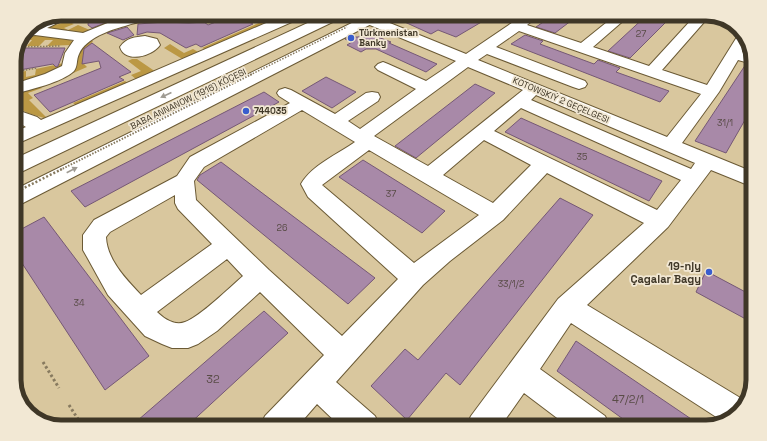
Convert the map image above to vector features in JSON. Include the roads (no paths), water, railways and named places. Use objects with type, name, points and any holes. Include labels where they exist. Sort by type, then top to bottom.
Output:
[{"type":"main road","points":[[21,86],[66,69],[70,65],[70,58],[73,50],[86,38],[112,25],[125,21]]},
{"type":"main road","points":[[21,136],[174,68],[269,21]]},
{"type":"main road","points":[[21,149],[329,21]]},
{"type":"main road","name":"BABA ANNANOW (1916) KÖÇESI","points":[[21,164],[330,21]]},
{"type":"main road","name":"BABA ANNANOW (1916) KÖÇESI","points":[[21,180],[330,21]]},
{"type":"main road","points":[[21,196],[361,21]]},
{"type":"main road","name":"KOTOWSKIÝ 2 GEÇELGESI","points":[[382,21],[467,60],[746,177]]},
{"type":"main road","points":[[414,278],[315,192],[311,184],[427,88],[524,21]]},
{"type":"main road","points":[[582,49],[616,21]]},
{"type":"main road","points":[[652,72],[694,21]]},
{"type":"main road","points":[[517,26],[711,92]]},
{"type":"main road","points":[[33,33],[86,38]]},
{"type":"main road","points":[[670,145],[711,92],[742,44]]},
{"type":"main road","points":[[485,48],[580,84]]},
{"type":"main road","points":[[146,50],[174,68]]},
{"type":"main road","points":[[383,67],[427,88]]},
{"type":"main road","points":[[430,175],[534,88]]},
{"type":"main road","points":[[335,122],[372,97]]},
{"type":"main road","points":[[260,277],[208,322],[188,335],[172,335],[154,327],[117,287],[95,250],[94,235],[102,226],[184,181],[197,162],[294,98],[430,175],[495,214]]},
{"type":"main road","points":[[519,101],[694,178]]},
{"type":"main road","points":[[21,117],[31,121],[38,128]]},
{"type":"main road","points":[[482,132],[660,221]]},
{"type":"main road","points":[[487,420],[567,306],[660,221],[708,161]]},
{"type":"main road","points":[[283,420],[414,278],[442,254],[495,214],[545,163]]},
{"type":"main road","points":[[184,181],[186,203],[260,277],[343,355]]},
{"type":"main road","points":[[21,191],[37,188]]},
{"type":"main road","points":[[21,198],[37,188]]},
{"type":"main road","points":[[139,311],[228,244]]},
{"type":"main road","points":[[567,306],[732,410]]},
{"type":"main road","points":[[521,373],[585,420]]},
{"type":"main road","points":[[316,384],[356,420]]},
{"type":"place","name":"Türkmenistan Banky","points":[[351,38]]},
{"type":"place","name":"744035","points":[[246,111]]},
{"type":"place","name":"19-njy Çagalar Bagy","points":[[709,272]]}]
